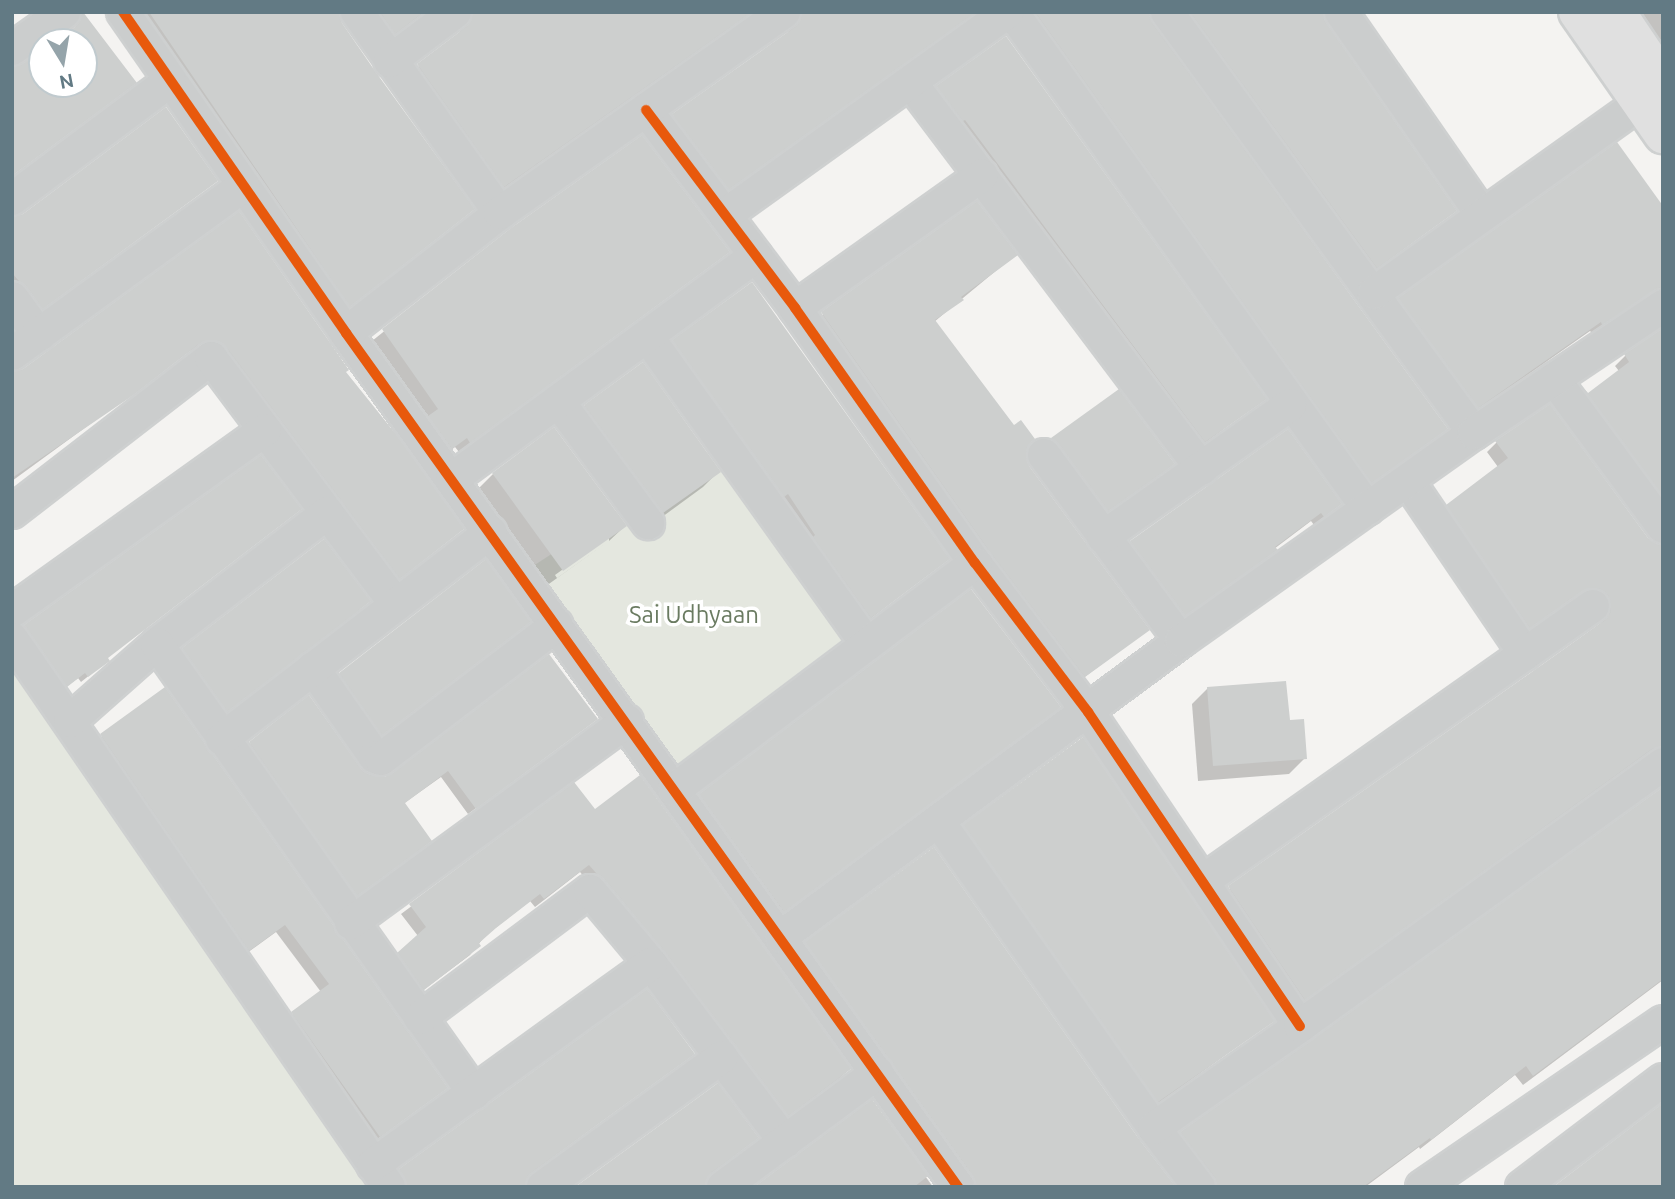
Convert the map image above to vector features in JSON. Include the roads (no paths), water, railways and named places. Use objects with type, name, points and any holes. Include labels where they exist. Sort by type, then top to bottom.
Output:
[{"type":"street","points":[[12,50],[64,12]]},
{"type":"street","points":[[123,12],[346,333],[958,1187]]},
{"type":"street","points":[[357,12],[500,213]]},
{"type":"street","points":[[390,61],[455,12]]},
{"type":"street","points":[[346,333],[500,213],[784,12]]},
{"type":"street","points":[[726,215],[1010,12],[1290,405],[1368,509]]},
{"type":"street","points":[[1167,12],[1474,433]]},
{"type":"street","points":[[1341,12],[1482,215]]},
{"type":"street","points":[[1578,12],[1651,92]]},
{"type":"street","points":[[1616,12],[1651,92],[1663,134]]},
{"type":"street","points":[[12,199],[170,80]]},
{"type":"street","points":[[911,83],[1202,469]]},
{"type":"street","points":[[1374,293],[1651,92]]},
{"type":"street","points":[[646,110],[795,308],[975,563],[1088,712],[1300,1026]]},
{"type":"street","points":[[795,308],[982,175]]},
{"type":"street","points":[[12,355],[243,186]]},
{"type":"street","points":[[452,479],[756,256]]},
{"type":"street","points":[[12,298],[39,335]]},
{"type":"street","points":[[781,937],[1181,641],[1474,433],[1663,306]]},
{"type":"street","points":[[647,335],[867,644]]},
{"type":"street","points":[[12,512],[211,358],[396,604]]},
{"type":"street","points":[[1554,379],[1663,527]]},
{"type":"street","points":[[558,401],[648,523]]},
{"type":"street","points":[[1103,537],[1290,405]]},
{"type":"street","points":[[12,611],[265,430]]},
{"type":"street","points":[[1044,455],[1181,641]]},
{"type":"street","points":[[1408,481],[1525,654]]},
{"type":"street","points":[[70,721],[157,644],[327,513]]},
{"type":"street","points":[[222,739],[491,532]]},
{"type":"street","points":[[674,790],[975,563]]},
{"type":"street","points":[[1203,881],[1593,606]]},
{"type":"street","points":[[313,668],[375,757],[381,759],[557,625]]},
{"type":"street","points":[[12,639],[381,1176],[474,1093],[650,964]]},
{"type":"street","points":[[157,644],[351,923],[474,1093]]},
{"type":"street","points":[[351,923],[627,722]]},
{"type":"street","points":[[1154,1128],[1663,764]]},
{"type":"street","points":[[940,821],[1154,1128],[1199,1187]]},
{"type":"street","points":[[420,1018],[590,891],[650,964],[785,1142]]},
{"type":"street","points":[[1422,1187],[1663,1022]]},
{"type":"street","points":[[543,1187],[722,1057]]},
{"type":"street","points":[[723,1187],[877,1073]]},
{"type":"street","points":[[1521,1187],[1663,1080]]},
{"type":"park label","name":"Sai Udhyaan","points":[[694,615]]}]
